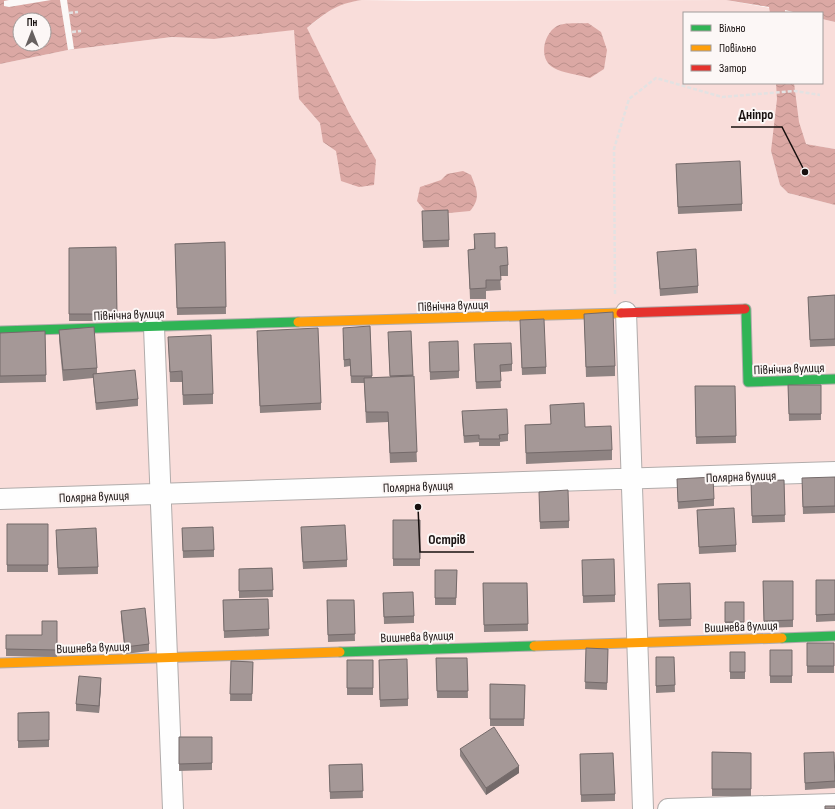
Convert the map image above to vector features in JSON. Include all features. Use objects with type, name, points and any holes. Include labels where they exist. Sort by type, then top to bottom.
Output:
[{"type":"street","name":"Північна вулиця","points":[[0,331],[746,309],[748,382],[835,379]]},
{"type":"street","points":[[620,313],[631,480],[643,809]]},
{"type":"street","points":[[154,327],[172,809]]},
{"type":"street","name":"Полярна вулиця","points":[[0,499],[631,480],[835,472]]},
{"type":"street","name":"Вишнева вулиця","points":[[0,663],[835,636]]},
{"type":"street","points":[[668,809],[835,804]]},
{"type":"path","points":[[69,13],[78,12]]},
{"type":"path","points":[[72,32],[81,31]]},
{"type":"path","points":[[620,313],[614,150],[629,99],[656,78],[722,97],[795,91],[820,95]]},
{"type":"shaded area","points":[[362,0],[726,0],[792,12],[683,12],[683,84],[823,84],[823,19],[835,22],[835,149],[794,142],[771,151],[780,185],[788,193],[835,205],[835,809],[0,809],[0,64],[68,50],[172,37],[214,39],[307,28],[330,10],[343,3]]},
{"type":"water","points":[[0,0],[362,0],[338,6],[320,17],[307,28],[349,113],[376,160],[374,185],[359,187],[341,181],[336,151],[323,142],[320,123],[299,99],[294,30],[214,39],[172,37],[68,50],[0,64]]},
{"type":"water","points":[[726,0],[835,0],[835,22],[823,19],[823,12],[793,12],[785,10],[785,12],[770,12],[769,7]]},
{"type":"water","points":[[588,23],[601,32],[607,50],[604,69],[590,78],[562,71],[549,64],[544,53],[544,47],[548,35],[552,30],[557,26],[564,24]]},
{"type":"water","points":[[776,84],[794,84],[799,122],[806,144],[835,149],[835,205],[788,193],[780,185],[771,151],[777,99]]},
{"type":"water","points":[[463,171],[471,175],[477,194],[476,202],[470,211],[449,213],[425,211],[417,201],[420,187],[441,180],[447,174]]},
{"type":"pier","points":[[51,0],[9,7],[4,6],[4,1]]},
{"type":"pier","points":[[60,0],[67,0],[74,49],[68,50]]},
{"type":"building","points":[[740,161],[742,204],[678,207],[676,164]]},
{"type":"building","points":[[448,210],[449,240],[423,241],[422,211]]},
{"type":"building","points":[[495,233],[495,248],[507,247],[508,265],[500,266],[501,280],[486,280],[486,288],[470,289],[468,250],[475,249],[474,234]]},
{"type":"building","points":[[225,242],[226,307],[177,308],[175,244]]},
{"type":"building","points":[[116,247],[117,314],[69,314],[69,248]]},
{"type":"building","points":[[696,249],[698,286],[660,289],[657,252]]},
{"type":"building","points":[[835,295],[835,339],[810,340],[808,297]]},
{"type":"building","points":[[613,312],[615,366],[586,367],[584,314]]},
{"type":"building","points":[[544,319],[546,367],[522,368],[520,320]]},
{"type":"building","points":[[370,326],[372,376],[351,376],[350,359],[344,360],[343,328]]},
{"type":"building","points":[[94,327],[97,368],[63,370],[59,330]]},
{"type":"building","points":[[318,328],[321,403],[260,406],[257,331]]},
{"type":"building","points":[[45,331],[46,375],[0,376],[0,333]]},
{"type":"building","points":[[411,331],[413,375],[390,376],[388,332]]},
{"type":"building","points":[[211,335],[213,394],[183,395],[182,371],[170,372],[168,337]]},
{"type":"building","points":[[458,341],[459,371],[430,372],[429,342]]},
{"type":"building","points":[[511,343],[512,364],[500,365],[501,381],[476,382],[474,344]]},
{"type":"building","points":[[135,370],[138,399],[96,403],[93,374]]},
{"type":"building","points":[[414,376],[417,452],[390,453],[388,412],[366,412],[364,378]]},
{"type":"building","points":[[788,385],[821,385],[821,414],[789,414]]},
{"type":"building","points":[[695,386],[735,386],[736,436],[696,437]]},
{"type":"building","points":[[584,403],[585,427],[611,426],[612,450],[526,453],[525,425],[551,424],[550,405]]},
{"type":"building","points":[[507,409],[508,434],[499,435],[500,439],[479,439],[479,435],[464,436],[462,411]]},
{"type":"building","points":[[713,477],[714,499],[678,502],[677,479]]},
{"type":"building","points":[[835,477],[835,506],[803,507],[802,478]]},
{"type":"building","points":[[784,480],[785,515],[752,516],[751,481]]},
{"type":"building","points":[[568,490],[569,521],[540,522],[539,492]]},
{"type":"building","points":[[734,508],[736,545],[699,547],[697,510]]},
{"type":"building","points":[[393,520],[420,520],[420,559],[393,559]]},
{"type":"building","points":[[7,524],[48,524],[48,565],[7,565]]},
{"type":"building","points":[[345,525],[347,560],[303,562],[301,527]]},
{"type":"building","points":[[213,527],[214,550],[183,551],[182,528]]},
{"type":"building","points":[[96,528],[98,567],[58,568],[56,530]]},
{"type":"building","points":[[614,559],[615,595],[583,596],[582,560]]},
{"type":"building","points":[[272,568],[273,590],[239,591],[239,569]]},
{"type":"building","points":[[435,570],[457,570],[456,598],[435,598]]},
{"type":"building","points":[[816,580],[835,580],[835,614],[816,615]]},
{"type":"building","points":[[763,581],[793,581],[793,620],[764,621]]},
{"type":"building","points":[[483,583],[527,583],[528,624],[484,625]]},
{"type":"building","points":[[690,583],[691,619],[659,620],[658,584]]},
{"type":"building","points":[[413,592],[414,616],[384,617],[383,593]]},
{"type":"building","points":[[268,599],[269,629],[224,631],[223,600]]},
{"type":"building","points":[[327,600],[354,600],[355,634],[328,635]]},
{"type":"building","points":[[725,602],[744,602],[744,622],[725,622]]},
{"type":"building","points":[[145,608],[149,644],[125,647],[121,611]]},
{"type":"building","points":[[42,621],[57,621],[57,650],[6,649],[6,635],[42,635]]},
{"type":"building","points":[[807,643],[834,643],[834,666],[807,666]]},
{"type":"building","points":[[586,648],[608,649],[607,683],[585,682]]},
{"type":"building","points":[[770,650],[792,650],[792,676],[770,676]]},
{"type":"building","points":[[730,652],[745,652],[745,672],[730,672]]},
{"type":"building","points":[[656,657],[674,657],[675,685],[656,686]]},
{"type":"building","points":[[436,658],[467,658],[468,691],[437,691]]},
{"type":"building","points":[[407,659],[408,699],[380,700],[379,660]]},
{"type":"building","points":[[347,660],[373,660],[373,688],[347,688]]},
{"type":"building","points":[[231,661],[253,662],[252,694],[230,694]]},
{"type":"building","points":[[79,676],[101,678],[99,706],[76,704]]},
{"type":"building","points":[[490,684],[525,685],[524,719],[490,719]]},
{"type":"building","points":[[49,712],[49,740],[18,741],[18,713]]},
{"type":"building","points":[[494,727],[519,766],[486,788],[460,749]]},
{"type":"building","points":[[179,737],[212,737],[212,763],[179,764]]},
{"type":"building","points":[[712,752],[751,753],[751,789],[712,789]]},
{"type":"building","points":[[834,752],[835,781],[805,783],[804,753]]},
{"type":"building","points":[[613,753],[615,794],[581,795],[580,754]]},
{"type":"building","points":[[362,764],[363,791],[330,792],[329,765]]},
{"type":"building","points":[[825,806],[835,806],[835,809],[825,809]]},
{"type":"traffic: fast","points":[[745,309],[748,382],[835,379]]},
{"type":"traffic: fast","points":[[0,331],[298,322]]},
{"type":"traffic: fast","points":[[782,638],[835,636]]},
{"type":"traffic: fast","points":[[340,652],[534,646]]},
{"type":"traffic: slow","points":[[298,322],[621,313]]},
{"type":"traffic: slow","points":[[534,646],[782,638]]},
{"type":"traffic: slow","points":[[0,663],[340,652]]},
{"type":"traffic: jam","points":[[621,313],[745,309]]},
{"type":"place","name":"Дніпро","points":[[805,172]]},
{"type":"place","name":"Острів","points":[[418,507]]}]
